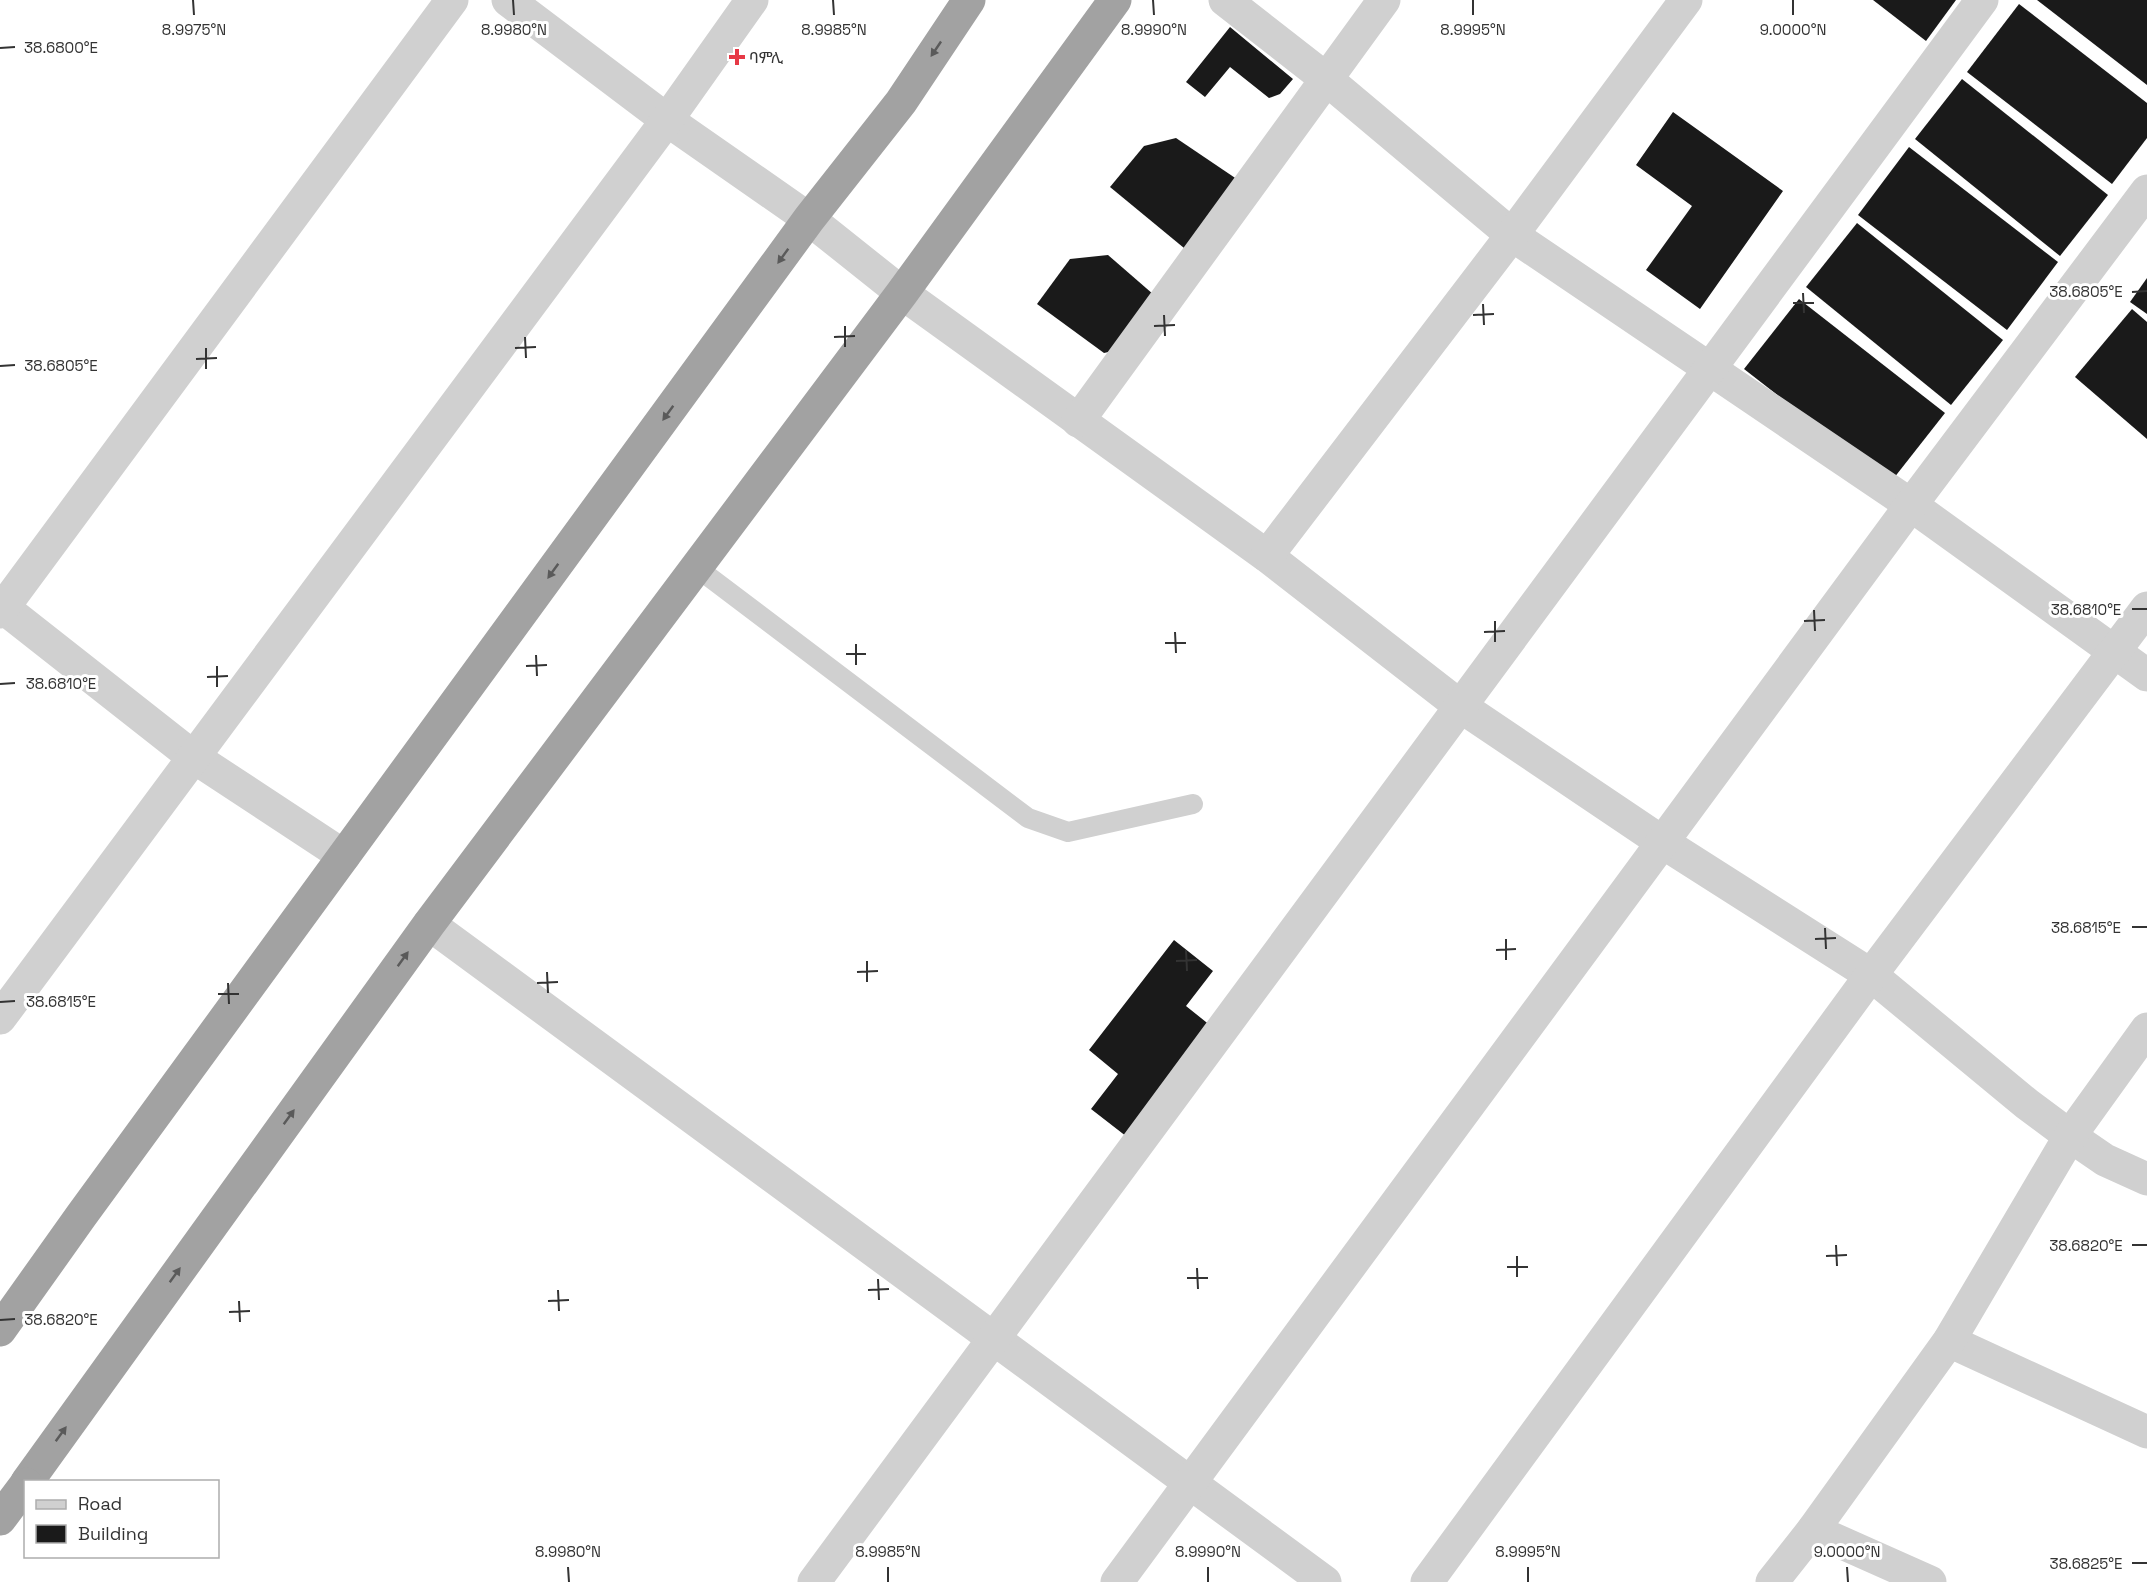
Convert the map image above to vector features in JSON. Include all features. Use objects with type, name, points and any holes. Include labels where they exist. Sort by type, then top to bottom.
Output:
[{"type":"highway","points":[[0,1330],[809,219],[901,102],[969,0]]},
{"type":"highway","points":[[28,1480],[429,924],[902,293],[1115,0]]},
{"type":"highway","points":[[0,1519],[24,1486]]},
{"type":"street","points":[[344,856],[192,756],[1,608],[452,0]]},
{"type":"street","points":[[508,0],[667,120],[809,219],[902,293],[1267,556],[1460,706],[1662,842],[1871,975],[2027,1104],[2070,1136],[2105,1160],[2147,1179]]},
{"type":"street","points":[[0,1017],[667,120],[752,0]]},
{"type":"street","points":[[1225,0],[1325,78],[1512,235],[1911,505],[2147,675]]},
{"type":"street","points":[[1077,421],[1384,0]]},
{"type":"street","points":[[1267,556],[1512,235],[1686,0]]},
{"type":"street","points":[[814,1582],[995,1340],[1706,368],[1982,0]]},
{"type":"street","points":[[1117,1582],[1911,505],[2147,191]]},
{"type":"street","points":[[1427,1582],[1871,975],[2147,608]]},
{"type":"street","points":[[429,924],[1325,1582]]},
{"type":"street","points":[[1772,1582],[1814,1530],[1949,1341],[2070,1136],[2147,1029]]},
{"type":"street","points":[[1949,1341],[2147,1432]]},
{"type":"street","points":[[1814,1530],[1930,1582]]},
{"type":"lane","points":[[696,567],[1028,819],[1068,832],[1193,804]]},
{"type":"building","points":[[1873,0],[1956,0],[1926,41]]},
{"type":"building","points":[[2037,0],[2147,0],[2147,85]]},
{"type":"building","points":[[2019,4],[2147,103],[2147,138],[2112,184],[1967,72]]},
{"type":"building","points":[[1230,27],[1293,79],[1280,94],[1269,98],[1230,67],[1205,97],[1186,82]]},
{"type":"building","points":[[1962,79],[2108,195],[2060,256],[1915,139]]},
{"type":"building","points":[[1673,112],[1783,191],[1700,309],[1646,270],[1692,206],[1636,165]]},
{"type":"building","points":[[1176,138],[1253,190],[1184,248],[1110,187],[1144,146]]},
{"type":"building","points":[[1909,147],[2058,262],[2007,330],[1858,215]]},
{"type":"building","points":[[1857,223],[2003,340],[1951,405],[1806,287]]},
{"type":"building","points":[[1108,255],[1161,301],[1144,344],[1104,353],[1037,304],[1070,259]]},
{"type":"building","points":[[2147,278],[2147,314],[2130,302]]},
{"type":"building","points":[[1799,299],[1945,413],[1890,483],[1744,369]]},
{"type":"building","points":[[2132,309],[2147,322],[2147,439],[2075,377]]},
{"type":"building","points":[[1174,940],[1213,971],[1186,1006],[1216,1030],[1131,1140],[1091,1109],[1118,1074],[1089,1050]]},
{"type":"place","name":"ባምሊ","points":[[737,57]]}]
